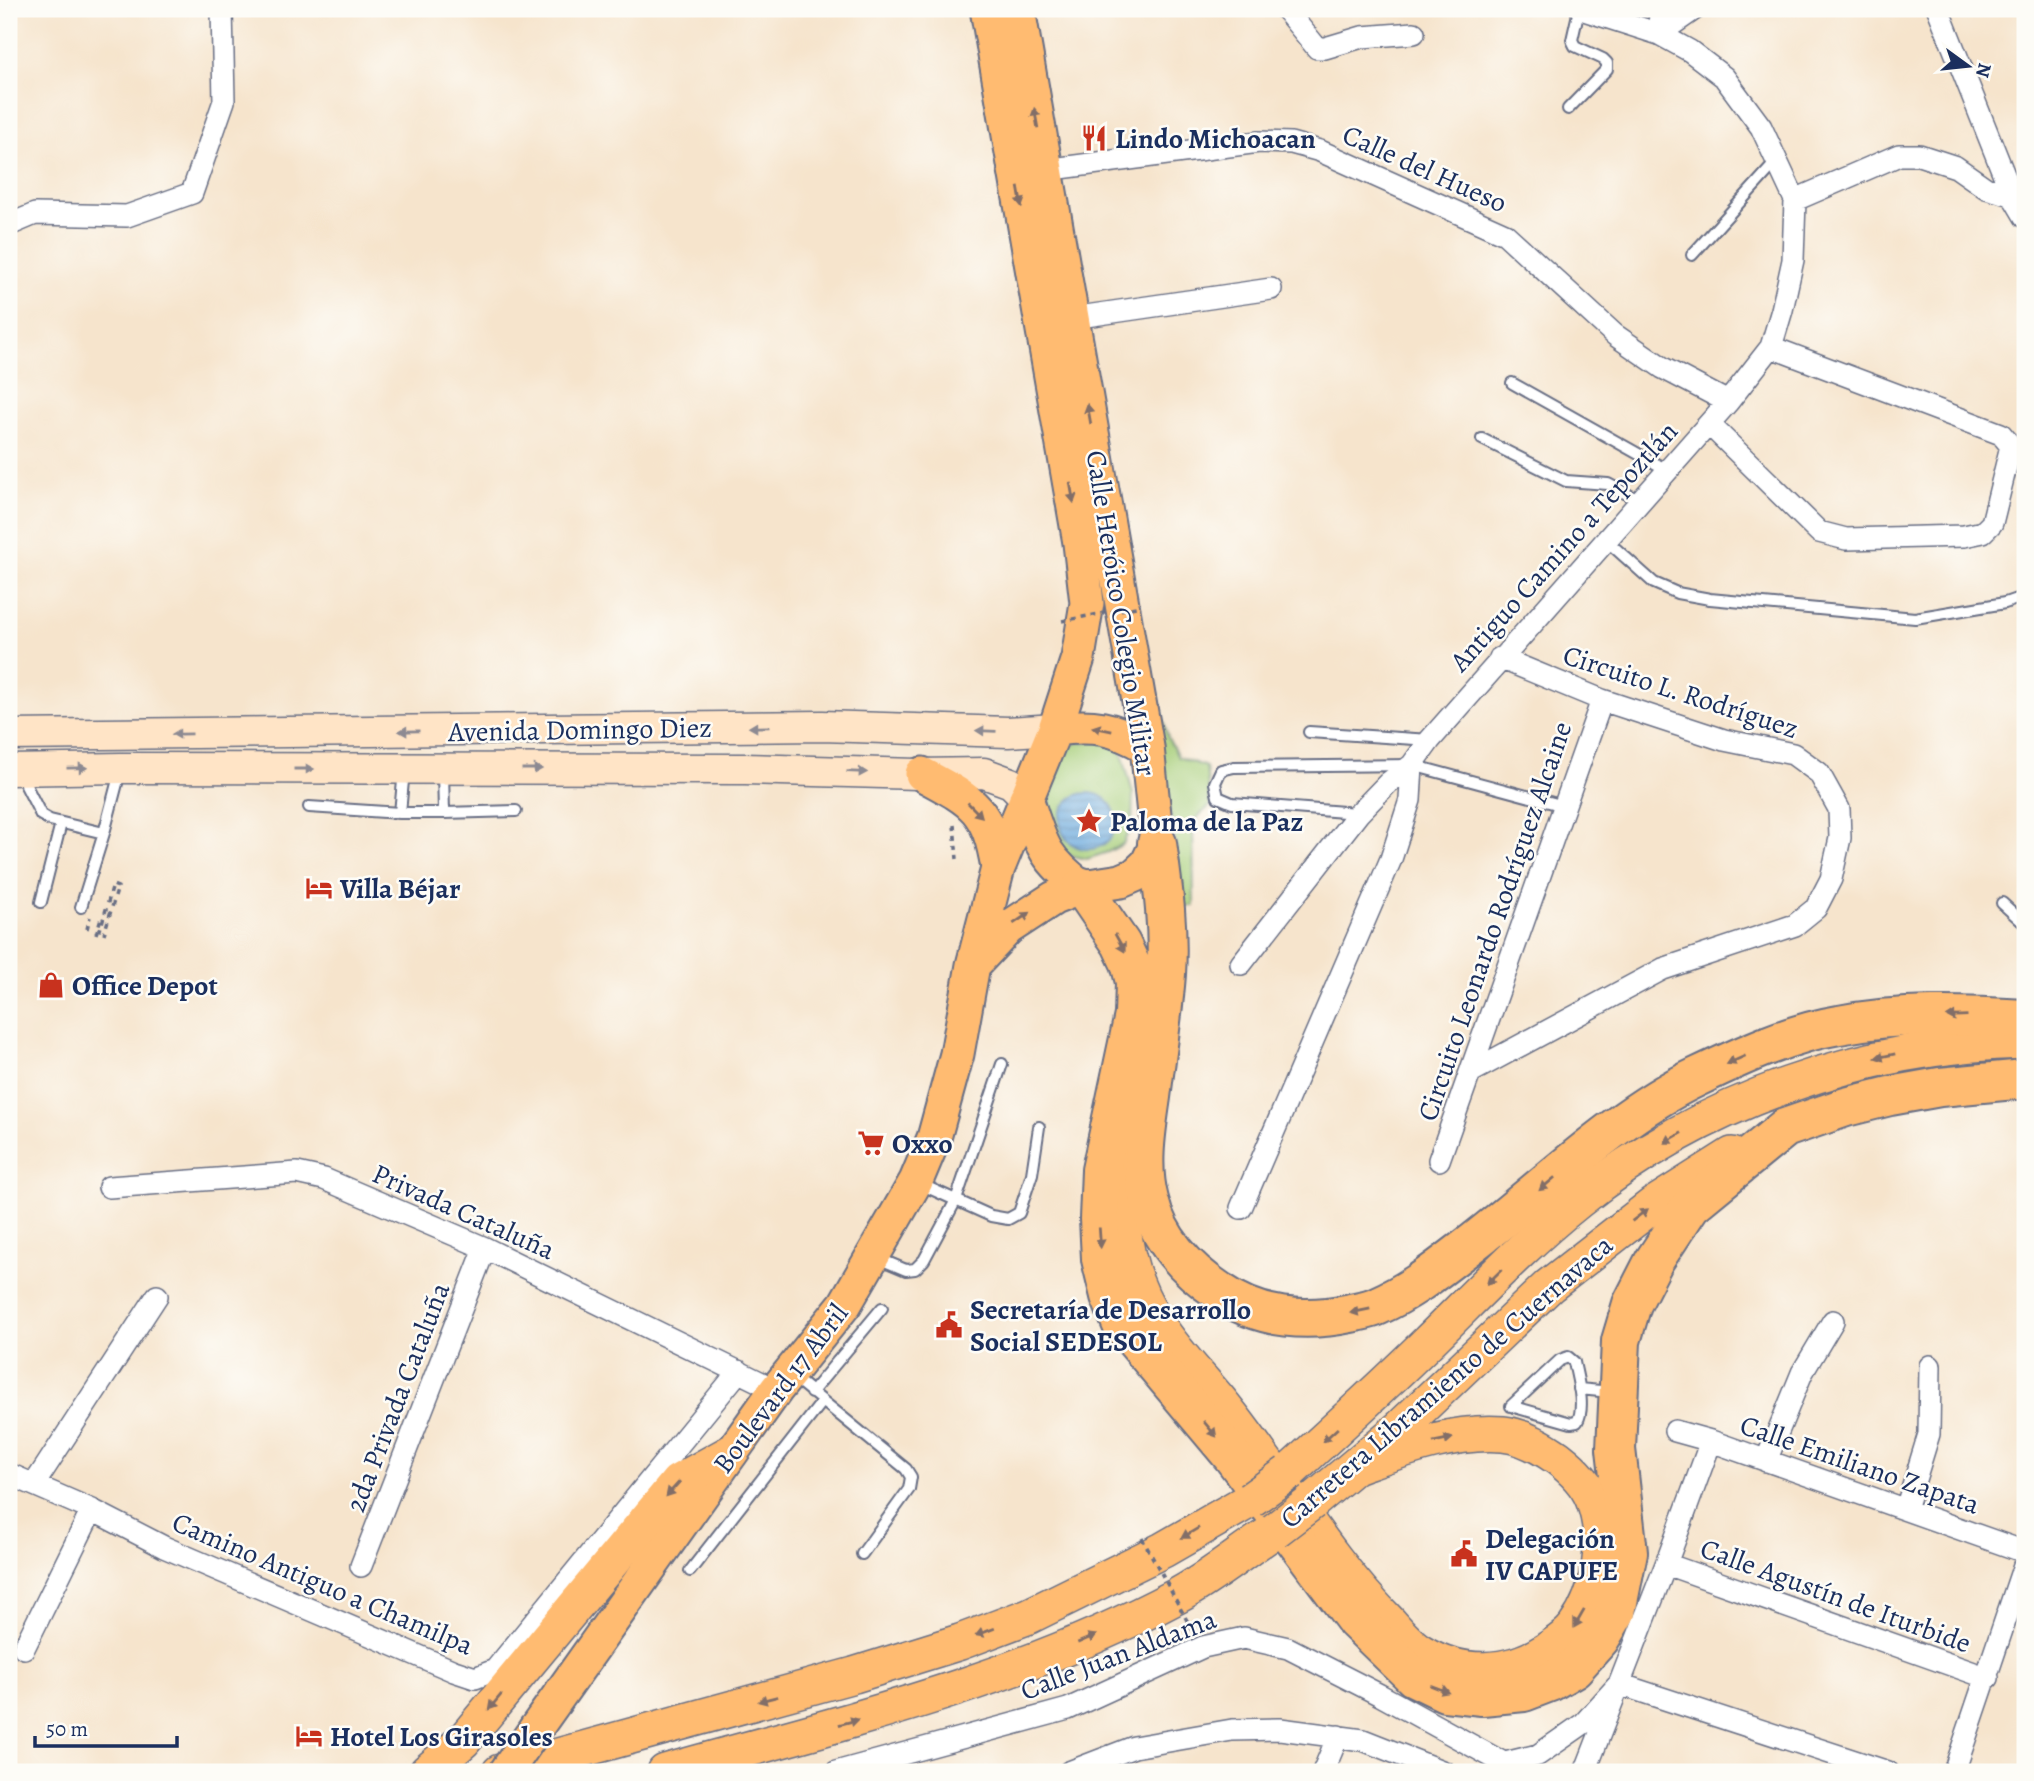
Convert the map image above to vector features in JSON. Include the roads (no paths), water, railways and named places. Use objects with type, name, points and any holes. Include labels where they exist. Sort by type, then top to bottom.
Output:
[{"type":"highway","points":[[1157,843],[1167,911],[1166,974],[1144,1148],[1149,1201],[1168,1244],[1188,1267],[1231,1300],[1261,1312],[1301,1320],[1335,1316],[1374,1308],[1413,1288],[1500,1223],[1602,1137],[1693,1079],[1745,1056],[1838,1025],[1945,1016],[2025,1019]]},
{"type":"highway","points":[[1082,887],[1121,944],[1135,982],[1134,1015],[1101,1170],[1098,1219],[1101,1259],[1122,1325],[1232,1456],[1356,1621],[1414,1677],[1445,1692],[1482,1696],[1524,1692],[1574,1668],[1600,1639],[1616,1612],[1628,1552],[1616,1449],[1621,1341],[1632,1304],[1654,1261],[1691,1205],[1785,1128],[1846,1107],[1890,1096],[1940,1087],[2025,1079]]},
{"type":"highway","name":"Carretera Libramiento de Cuernavaca","points":[[500,1772],[854,1675],[960,1642],[1029,1616],[1163,1550],[1250,1500],[1288,1473],[1387,1383],[1527,1244],[1580,1199],[1635,1161],[1690,1128],[1733,1107],[1840,1067],[1937,1047],[2025,1041]]},
{"type":"highway","points":[[1153,1081],[1132,1133],[1122,1170],[1122,1211],[1127,1255],[1140,1294],[1158,1326],[1252,1440],[1341,1567],[1377,1611],[1418,1651],[1438,1661],[1465,1668],[1496,1671],[1528,1663],[1565,1638],[1575,1627],[1598,1576],[1600,1532],[1593,1498],[1572,1469],[1539,1444],[1507,1421],[1460,1436],[1409,1447],[1354,1466]]},
{"type":"highway","name":"Carretera Libramiento de Cuernavaca","points":[[666,1772],[870,1716],[979,1682],[1049,1656],[1180,1594],[1312,1502],[1400,1428],[1549,1286],[1604,1242],[1691,1180],[1735,1153],[1785,1128]]},
{"type":"highway","points":[[426,1772],[463,1741],[678,1482],[730,1453]]},
{"type":"main road","name":"Calle Heróico Colegio Militar","points":[[987,9],[1080,543],[1087,603],[1078,658],[1055,729],[1026,798]]},
{"type":"main road","name":"Calle Heróico Colegio Militar","points":[[1018,9],[1147,747],[1157,843]]},
{"type":"main road","name":"Avenida Domingo Diez","points":[[9,735],[822,726],[1008,732],[1089,726],[1106,728],[1147,747]]},
{"type":"main road","points":[[821,771],[824,748],[822,726]]},
{"type":"main road","name":"Avenida Domingo Diez","points":[[13,770],[443,769],[984,774],[1011,783],[1026,798]]},
{"type":"main road","points":[[922,774],[949,789],[979,811],[990,833],[998,868]]},
{"type":"main road","points":[[1026,798],[1046,852],[1059,869],[1082,887]]},
{"type":"main road","name":"Boulevard 17 Abril","points":[[506,1772],[730,1453],[792,1386],[845,1304],[916,1181],[933,1138],[957,1054],[973,965],[998,868],[1026,798]]},
{"type":"main road","points":[[973,965],[1008,928],[1055,898],[1082,887],[1121,881],[1135,875],[1147,864],[1157,843]]},
{"type":"street","points":[[9,225],[35,214],[127,216],[192,192],[224,101],[222,9]]},
{"type":"street","points":[[1285,9],[1317,48],[1362,37],[1414,33]]},
{"type":"street","name":"Antiguo Camino a Tepoztlán","points":[[1241,964],[1358,814],[1388,783],[1412,765],[1500,658],[1728,402],[1771,347],[1793,260],[1795,200],[1761,127],[1724,77],[1690,51],[1659,34],[1580,9]]},
{"type":"street","points":[[1659,34],[1660,9]]},
{"type":"street","points":[[1659,34],[1695,9]]},
{"type":"street","points":[[1938,9],[2012,195],[2025,217]]},
{"type":"street","name":"Calle del Hueso","points":[[1045,170],[1259,142],[1291,143],[1320,151],[1505,234],[1615,335],[1663,368],[1728,402]]},
{"type":"street","points":[[1795,200],[1899,155],[1919,155],[1956,167],[1986,188],[2012,195]]},
{"type":"street","points":[[1072,318],[1271,289]]},
{"type":"street","points":[[1709,424],[1819,532],[1846,539],[1964,536],[1983,532],[1992,523],[2011,446],[2001,434],[1771,347]]},
{"type":"street","name":"Circuito L. Rodríguez","points":[[1471,1072],[1662,969],[1795,925],[1815,908],[1831,879],[1840,838],[1839,809],[1819,774],[1793,754],[1724,740],[1602,700],[1500,658]]},
{"type":"street","name":"Circuito Leonardo Rodríguez Alcaine","points":[[1439,1160],[1602,700]]},
{"type":"street","points":[[1241,1208],[1391,859],[1410,800],[1412,765]]},
{"type":"street","name":"Privada Cataluña","points":[[109,1187],[297,1173],[324,1179],[485,1248],[739,1371],[792,1386]]},
{"type":"street","name":"2da Privada Cataluña","points":[[361,1566],[485,1248]]},
{"type":"street","points":[[35,1483],[157,1296]]},
{"type":"street","points":[[1766,1461],[1801,1373],[1833,1321]]},
{"type":"street","points":[[1906,1509],[1929,1434],[1930,1366]]},
{"type":"street","name":"Camino Antiguo a Chamilpa","points":[[9,1474],[35,1483],[164,1547],[475,1678],[495,1670],[739,1371]]},
{"type":"street","name":"Calle Emiliano Zapata","points":[[1675,1431],[1711,1440],[2025,1552]]},
{"type":"street","points":[[1585,1772],[1711,1440]]},
{"type":"street","points":[[24,1647],[92,1510]]},
{"type":"street","points":[[1954,1772],[1988,1678],[2025,1562]]},
{"type":"street","name":"Calle Agustín de Iturbide","points":[[1666,1564],[1988,1678]]},
{"type":"street","name":"Calle Juan Aldama","points":[[836,1772],[1068,1709],[1203,1647],[1244,1638],[1288,1648],[1511,1768]]},
{"type":"street","points":[[1511,1768],[1538,1755],[1584,1723],[1619,1685]]},
{"type":"street","points":[[1619,1685],[1888,1772]]},
{"type":"street","points":[[1069,1772],[1134,1747],[1232,1730],[1280,1729],[1363,1740],[1437,1769],[1448,1733]]},
{"type":"street","points":[[1323,1772],[1338,1736]]},
{"type":"lane","points":[[1568,109],[1607,69],[1608,63],[1575,46],[1572,40],[1580,9]]},
{"type":"lane","points":[[1692,255],[1777,161]]},
{"type":"lane","points":[[1512,383],[1667,470]]},
{"type":"lane","points":[[1482,439],[1566,481],[1608,484],[1640,501]]},
{"type":"lane","points":[[1606,540],[1654,583],[1677,593],[1710,598],[1914,618],[2005,603],[2025,596]]},
{"type":"lane","points":[[1309,732],[1430,740]]},
{"type":"lane","points":[[1358,814],[1232,803],[1218,797],[1214,783],[1221,770],[1234,766],[1412,765],[1564,806]]},
{"type":"lane","points":[[81,908],[121,768]]},
{"type":"lane","points":[[400,813],[404,769]]},
{"type":"lane","points":[[443,769],[444,813]]},
{"type":"lane","points":[[13,770],[41,815],[61,823],[104,833]]},
{"type":"lane","points":[[309,807],[400,813],[516,811]]},
{"type":"lane","points":[[41,902],[61,823]]},
{"type":"lane","points":[[2002,902],[2025,924]]},
{"type":"lane","points":[[873,1256],[906,1270],[915,1269],[924,1260],[956,1200],[1002,1064]]},
{"type":"lane","points":[[916,1181],[1008,1220],[1019,1213],[1032,1174],[1039,1127]]},
{"type":"lane","points":[[862,1554],[909,1489],[911,1477],[906,1468],[822,1402],[792,1386],[882,1308]]},
{"type":"lane","points":[[1568,1357],[1574,1362],[1579,1389],[1580,1417],[1577,1422],[1507,1421],[1560,1360],[1568,1357]]},
{"type":"lane","points":[[1579,1389],[1617,1393]]},
{"type":"lane","points":[[690,1571],[822,1402]]},
{"type":"water","name":"Paloma de la Paz","points":[[1083,793],[1093,793],[1108,801],[1114,810],[1114,832],[1108,841],[1093,849],[1083,849],[1065,837],[1060,826],[1060,816],[1072,798]]},
{"type":"place","name":"Lindo Michoacan","points":[[1094,138]]},
{"type":"place","name":"Paloma de la Paz","points":[[1089,821]]},
{"type":"place","name":"Villa Béjar","points":[[319,888]]},
{"type":"place","name":"Office Depot","points":[[51,985]]},
{"type":"place","name":"Oxxo","points":[[871,1143]]},
{"type":"place","name":"Secretaría de Desarrollo Social SEDESOL","points":[[949,1325]]},
{"type":"place","name":"Delegación IV CAPUFE","points":[[1464,1554]]},
{"type":"place","name":"Hotel Los Girasoles","points":[[309,1736]]}]
